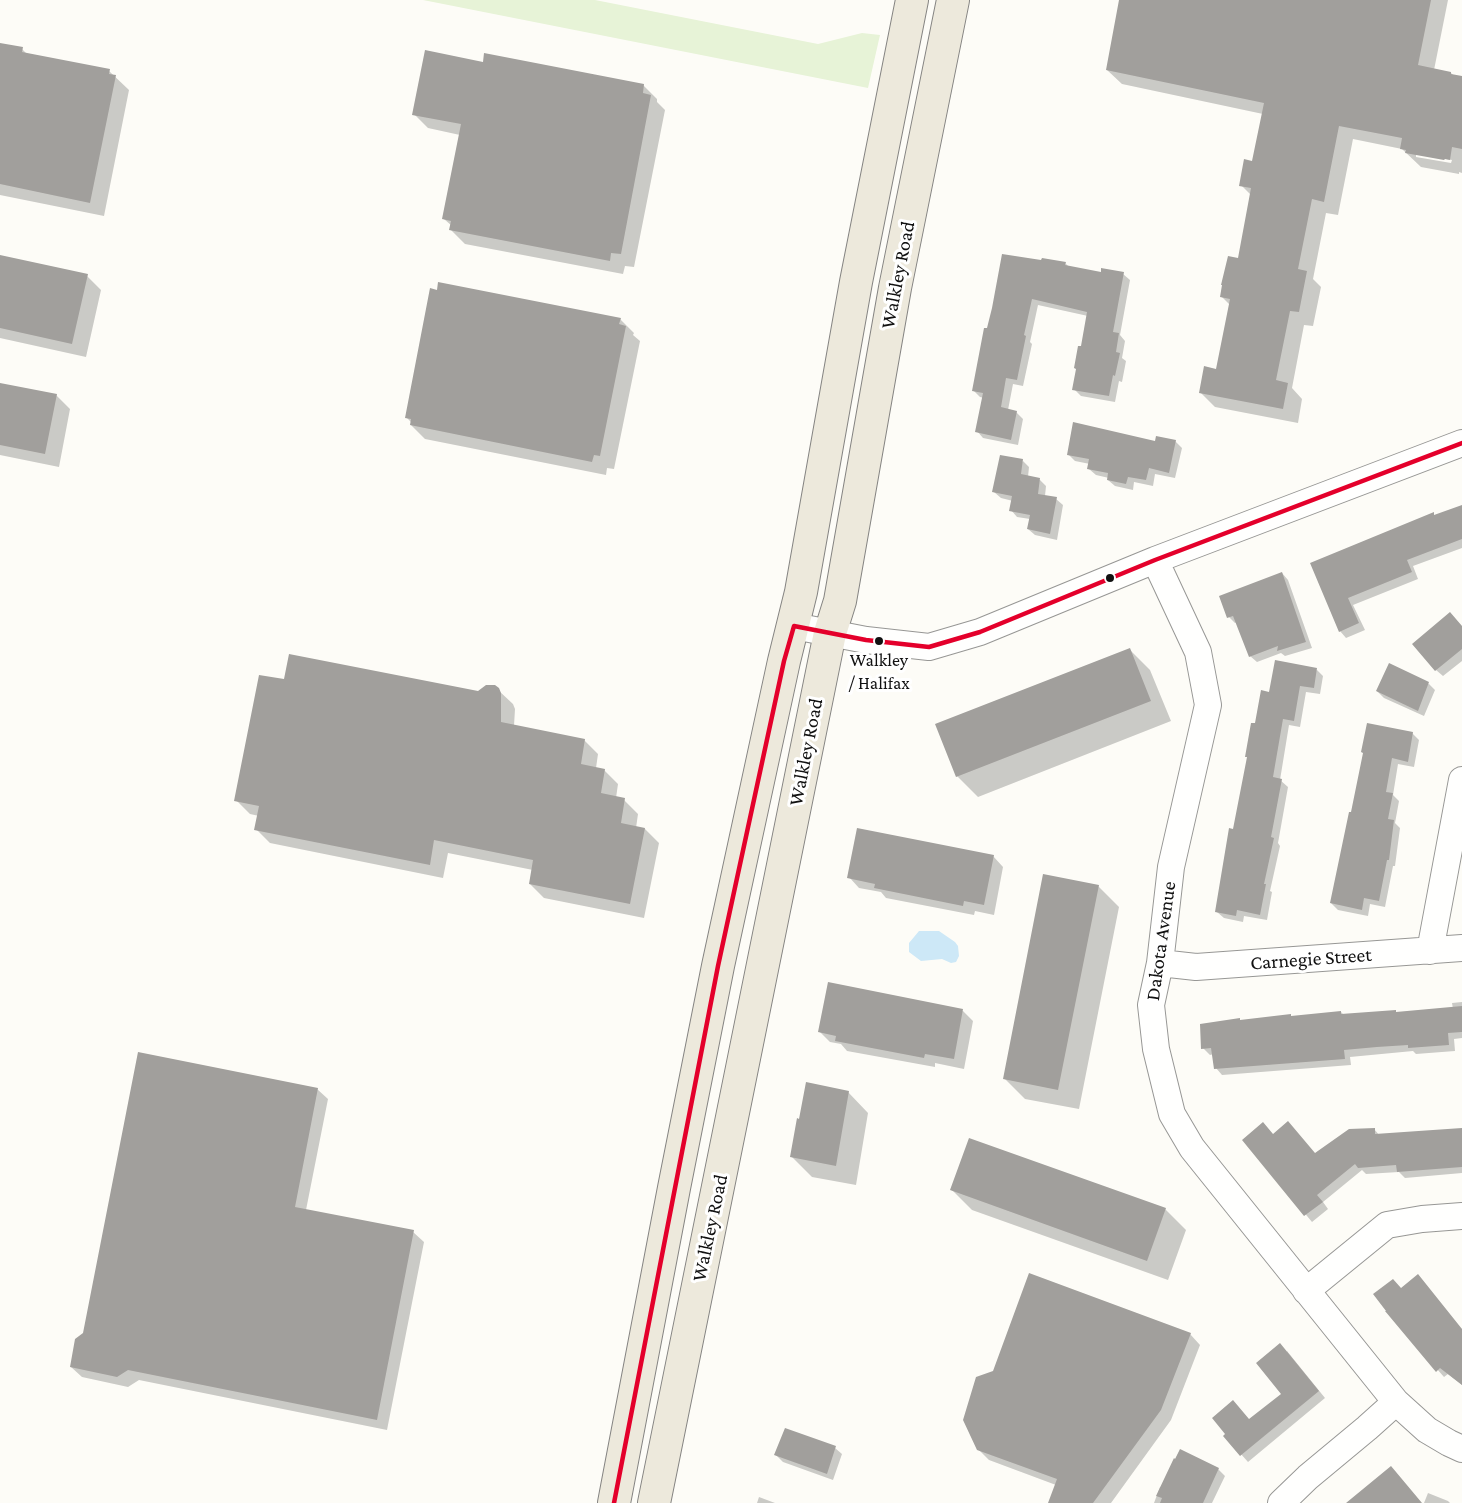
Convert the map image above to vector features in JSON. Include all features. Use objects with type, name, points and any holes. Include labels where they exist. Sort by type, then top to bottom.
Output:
[{"type":"main road","name":"Walkley Road","points":[[614,1503],[718,966],[794,626],[856,282],[912,0]]},
{"type":"main road","name":"Walkley Road","points":[[654,1503],[830,633],[840,601],[895,288],[953,0]]},
{"type":"main road","points":[[893,95],[933,99]]},
{"type":"main road","points":[[856,282],[895,288]]},
{"type":"main road","points":[[674,1188],[717,1194]]},
{"type":"street","points":[[794,626],[866,640],[929,647],[980,632],[1155,560],[1462,443]]},
{"type":"street","name":"Dakota Avenue","points":[[1155,560],[1198,652],[1208,705],[1171,867],[1160,963],[1150,1005],[1156,1049],[1172,1114],[1192,1148],[1396,1402],[1427,1430],[1462,1449]]},
{"type":"street","points":[[1430,951],[1462,780]]},
{"type":"street","name":"Carnegie Street","points":[[1160,963],[1196,967],[1462,948]]},
{"type":"street","points":[[1306,1291],[1387,1225],[1462,1216]]},
{"type":"street","points":[[1281,1503],[1396,1402]]},
{"type":"green space","points":[[423,0],[595,0],[818,44],[862,33],[880,35],[868,88]]},
{"type":"water","points":[[919,931],[939,931],[955,942],[959,956],[956,962],[951,963],[942,959],[921,961],[909,952],[909,943]]},
{"type":"building","points":[[1119,0],[1431,0],[1418,65],[1462,76],[1462,149],[1452,147],[1450,160],[1405,153],[1406,150],[1400,149],[1402,138],[1339,126],[1324,202],[1312,199],[1298,269],[1307,271],[1299,312],[1290,311],[1276,380],[1288,383],[1283,409],[1199,393],[1204,366],[1216,369],[1230,299],[1220,297],[1221,285],[1228,256],[1238,258],[1251,188],[1239,186],[1244,159],[1252,161],[1264,103],[1106,70]]},
{"type":"building","points":[[0,43],[23,47],[22,52],[110,69],[109,74],[116,75],[90,203],[0,184]]},
{"type":"building","points":[[425,50],[483,62],[484,53],[644,84],[643,93],[651,95],[621,254],[611,253],[610,261],[449,230],[451,221],[442,219],[461,124],[412,115]]},
{"type":"building","points":[[1002,254],[1066,262],[1065,265],[1101,272],[1101,268],[1124,272],[1113,332],[1119,333],[1116,352],[1120,353],[1109,396],[1072,390],[1078,346],[1081,346],[1087,312],[1032,299],[1017,380],[1006,378],[1001,407],[1017,411],[1011,440],[975,432],[983,393],[972,391]]},
{"type":"building","points":[[0,255],[88,274],[72,344],[0,328]]},
{"type":"building","points":[[438,282],[621,318],[619,324],[626,326],[600,456],[594,455],[592,462],[410,425],[411,419],[405,418],[430,288],[437,290]]},
{"type":"building","points":[[0,383],[57,394],[45,454],[0,445]]},
{"type":"building","points":[[1073,422],[1155,441],[1156,436],[1176,440],[1169,473],[1149,468],[1146,480],[1128,477],[1126,484],[1107,480],[1108,473],[1087,469],[1089,459],[1067,455]]},
{"type":"building","points":[[1000,455],[1023,459],[1021,474],[1040,478],[1038,494],[1057,497],[1050,534],[1027,529],[1030,515],[1009,511],[1012,496],[992,492]]},
{"type":"building","points":[[1462,505],[1462,539],[1407,560],[1412,572],[1348,598],[1359,623],[1339,632],[1310,563],[1434,512],[1434,515]]},
{"type":"building","points":[[1282,572],[1306,642],[1277,651],[1278,646],[1249,657],[1233,616],[1227,618],[1219,596]]},
{"type":"building","points":[[1450,612],[1462,626],[1462,649],[1435,671],[1412,644]]},
{"type":"building","points":[[1130,648],[1151,701],[956,777],[935,724]]},
{"type":"building","points":[[289,654],[478,691],[486,685],[495,685],[501,693],[501,722],[585,739],[581,764],[605,769],[601,793],[625,798],[621,823],[645,828],[630,904],[529,884],[533,860],[434,840],[430,865],[254,830],[259,806],[234,801],[259,675],[284,679]]},
{"type":"building","points":[[1275,660],[1317,668],[1314,688],[1300,686],[1294,721],[1283,719],[1273,777],[1282,779],[1260,915],[1237,910],[1236,916],[1215,912],[1229,828],[1233,829],[1247,757],[1245,757],[1251,723],[1255,723],[1261,690],[1269,692]]},
{"type":"building","points":[[1389,663],[1429,682],[1418,711],[1376,691]]},
{"type":"building","points":[[1367,723],[1413,732],[1408,762],[1392,758],[1386,792],[1393,793],[1388,819],[1394,820],[1389,860],[1387,860],[1379,901],[1364,898],[1362,910],[1330,903],[1349,812],[1351,812]]},
{"type":"building","points":[[857,828],[994,855],[984,905],[964,901],[963,906],[874,888],[875,884],[847,878]]},
{"type":"building","points":[[1043,874],[1099,885],[1058,1090],[1003,1079]]},
{"type":"building","points":[[828,982],[963,1009],[954,1059],[925,1054],[924,1058],[835,1041],[836,1036],[818,1032]]},
{"type":"building","points":[[1462,1006],[1462,1032],[1448,1033],[1449,1045],[1408,1048],[1408,1045],[1344,1050],[1345,1059],[1214,1069],[1211,1048],[1201,1049],[1200,1024],[1291,1014],[1291,1016],[1341,1011],[1341,1014],[1396,1010],[1396,1012]]},
{"type":"building","points":[[138,1052],[318,1088],[295,1207],[414,1230],[377,1420],[128,1370],[117,1377],[70,1367],[75,1339],[83,1333]]},
{"type":"building","points":[[806,1082],[849,1091],[836,1166],[790,1157]]},
{"type":"building","points":[[1288,1121],[1315,1153],[1349,1129],[1375,1128],[1375,1134],[1462,1128],[1462,1167],[1397,1172],[1396,1165],[1358,1168],[1355,1164],[1317,1195],[1323,1202],[1304,1216],[1242,1140],[1263,1122],[1273,1134]]},
{"type":"building","points":[[969,1138],[1166,1208],[1147,1261],[950,1190]]},
{"type":"building","points":[[1029,1273],[1191,1333],[1161,1410],[1093,1503],[1048,1503],[1057,1479],[977,1450],[963,1420],[976,1377],[993,1371]]},
{"type":"building","points":[[1418,1274],[1462,1329],[1462,1385],[1440,1368],[1436,1372],[1373,1294],[1393,1279],[1401,1288]]},
{"type":"building","points":[[1280,1343],[1319,1391],[1240,1456],[1223,1436],[1225,1434],[1212,1418],[1233,1400],[1249,1419],[1281,1394],[1256,1363]]},
{"type":"building","points":[[785,1428],[836,1446],[827,1474],[774,1455]]},
{"type":"building","points":[[1180,1449],[1219,1468],[1203,1503],[1160,1503],[1162,1498],[1156,1496]]},
{"type":"building","points":[[1391,1466],[1422,1503],[1346,1503]]},
{"type":"transit line","points":[[614,1503],[718,966],[784,661],[794,626],[866,640],[929,647],[980,632],[1155,560],[1462,443]]},
{"type":"place","name":"Walkley / Halifax","points":[[879,641]]}]
